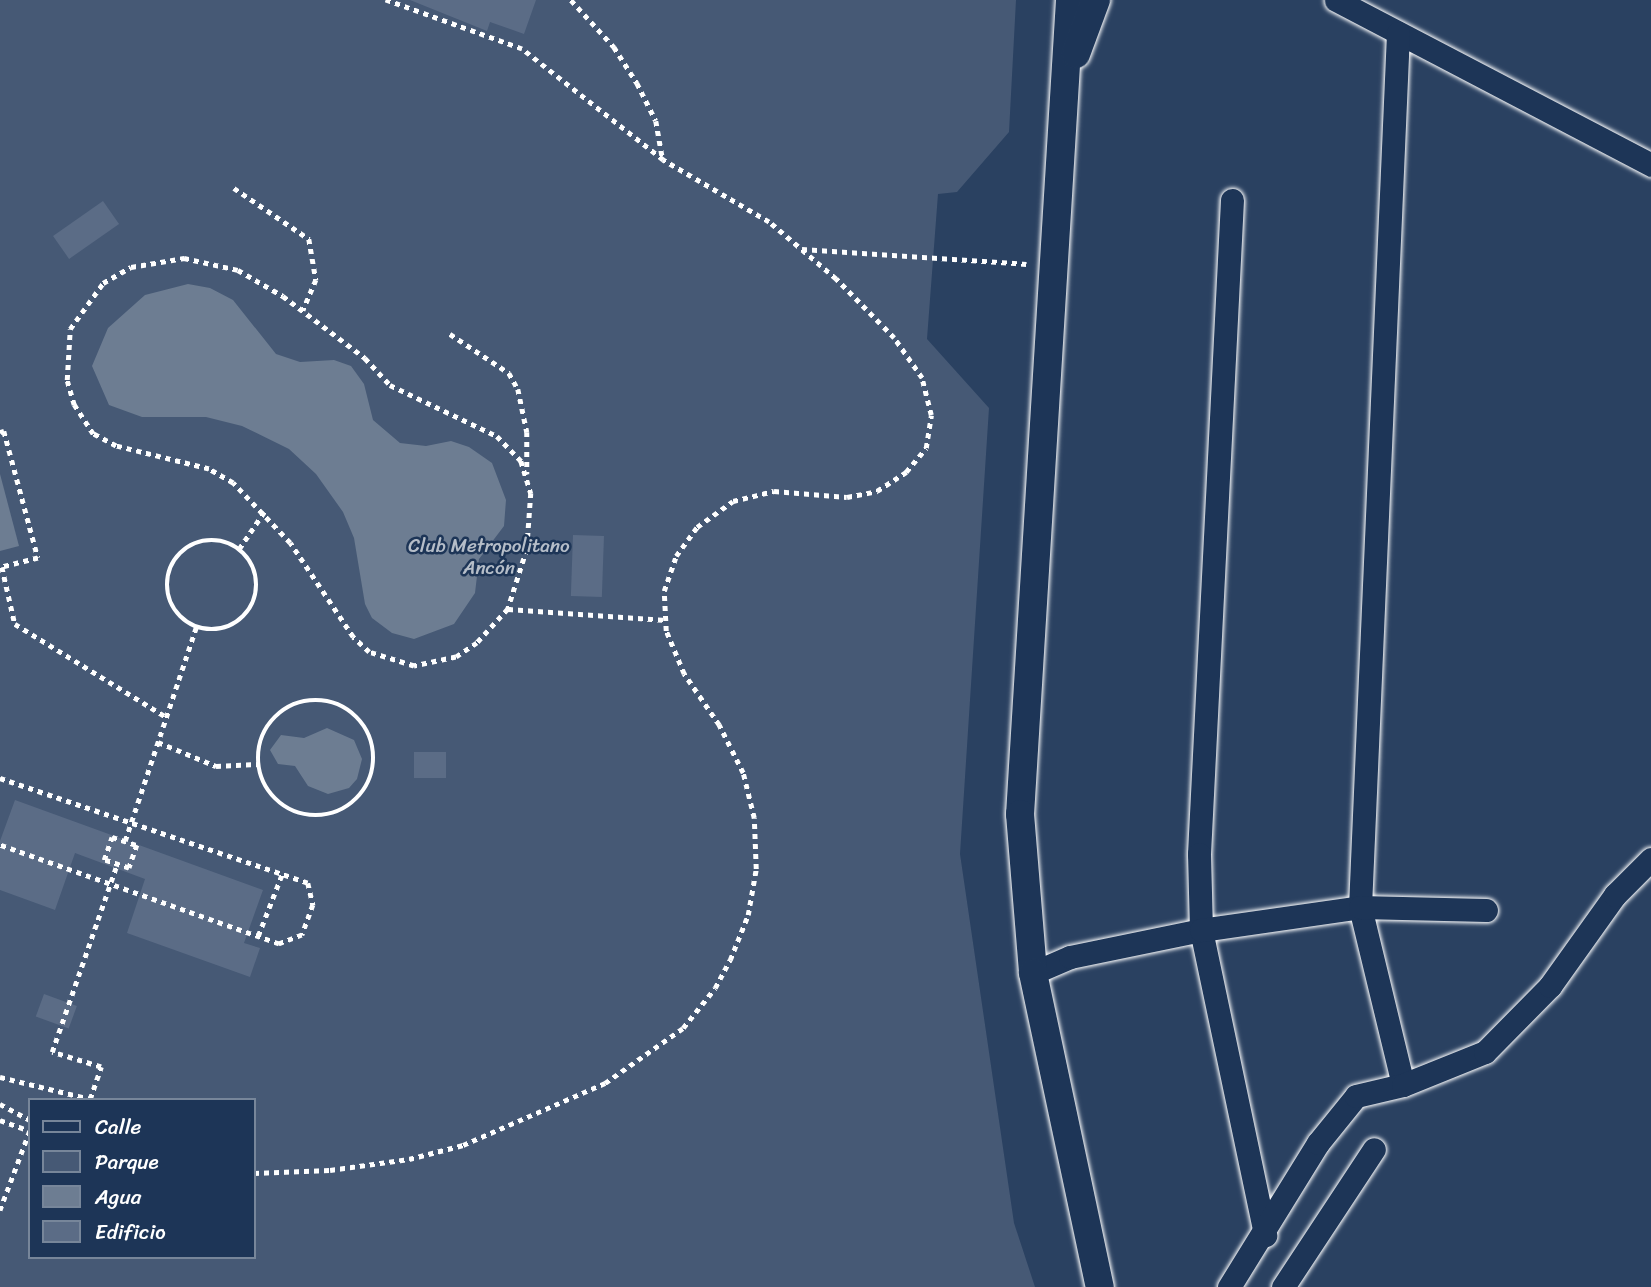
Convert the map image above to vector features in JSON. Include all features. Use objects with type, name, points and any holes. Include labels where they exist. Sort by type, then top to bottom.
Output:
[{"type":"street","points":[[1070,0],[1068,77],[1020,814],[1032,973],[1100,1287]]},
{"type":"street","points":[[1068,77],[1096,0]]},
{"type":"street","points":[[1336,0],[1651,164]]},
{"type":"street","points":[[1398,33],[1360,907],[1403,1086]]},
{"type":"street","points":[[1232,200],[1199,854],[1201,930],[1265,1235]]},
{"type":"street","points":[[1229,1287],[1265,1235],[1318,1143],[1356,1096],[1403,1086],[1485,1052],[1550,986],[1615,895],[1651,859]]},
{"type":"street","points":[[1032,973],[1070,957],[1201,930],[1360,907],[1486,910]]},
{"type":"street","points":[[1283,1287],[1374,1149]]},
{"type":"path","points":[[256,1173],[409,1159],[514,1125],[643,1060],[683,1028],[715,988],[748,915],[756,869],[754,818],[743,772],[719,725],[684,674],[666,620],[664,591],[676,556],[697,527],[733,501],[774,491],[847,497],[877,491],[906,472],[926,448],[931,415],[922,378],[894,338],[769,222],[663,160],[522,49],[386,0]]},
{"type":"path","points":[[571,0],[614,47],[637,83],[656,121],[663,160]]},
{"type":"path","points":[[234,188],[309,239],[316,280],[303,310]]},
{"type":"path","points":[[801,249],[1055,266]]},
{"type":"path","points":[[160,260],[213,261],[238,270],[303,310],[365,358],[390,384],[497,436],[521,461],[526,478],[532,523],[508,609],[495,626],[456,657],[414,666],[395,664],[369,652],[353,637],[264,512],[209,469],[116,446],[93,434],[75,405],[67,380],[70,329],[103,283],[131,267],[160,260]]},
{"type":"path","points":[[450,334],[509,373],[518,389],[527,432],[526,478]]},
{"type":"path","points":[[0,432],[4,431],[38,558],[1,567],[15,624],[166,717]]},
{"type":"path","points":[[239,549],[264,512]]},
{"type":"path","points":[[211,540],[239,549],[256,573],[254,603],[235,625],[221,630],[196,627],[180,617],[172,604],[168,583],[174,562],[184,550],[211,540]]},
{"type":"path","points":[[508,609],[666,620]]},
{"type":"path","points":[[125,841],[196,627]]},
{"type":"path","points":[[308,700],[344,706],[369,733],[374,751],[370,779],[353,803],[316,817],[279,803],[265,787],[258,764],[264,731],[275,716],[308,700]]},
{"type":"path","points":[[158,742],[216,766],[258,764]]},
{"type":"path","points":[[0,778],[282,874],[312,888],[313,905],[302,935],[279,944],[0,845]]},
{"type":"path","points":[[112,836],[125,841],[136,845],[129,868],[104,860],[112,836]]},
{"type":"path","points":[[91,1098],[101,1067],[52,1052],[117,864]]},
{"type":"path","points":[[258,936],[282,874]]},
{"type":"path","points":[[0,1077],[82,1098]]},
{"type":"path","points":[[0,1104],[28,1119]]},
{"type":"path","points":[[0,1121],[28,1130]]},
{"type":"path","points":[[0,1211],[28,1136]]},
{"type":"green space","name":"Club Metropolitano Ancón","points":[[0,0],[1016,0],[1009,132],[957,192],[938,194],[927,339],[989,408],[960,854],[1014,1223],[1035,1287],[0,1287]]},
{"type":"water","points":[[188,284],[210,288],[233,300],[276,354],[300,362],[334,360],[351,366],[364,384],[373,420],[400,443],[426,446],[451,441],[469,447],[492,463],[506,500],[504,526],[479,559],[475,593],[454,624],[414,639],[392,633],[372,618],[365,604],[354,538],[343,512],[316,474],[289,449],[242,426],[206,417],[142,417],[109,405],[92,366],[108,328],[145,295]]},
{"type":"water","points":[[0,474],[19,546],[0,551]]},
{"type":"water","points":[[327,728],[354,740],[362,759],[357,779],[349,788],[328,794],[308,786],[295,766],[278,764],[270,750],[281,735],[304,738]]},
{"type":"building","points":[[410,0],[536,0],[524,34],[490,22],[487,31]]},
{"type":"building","points":[[103,201],[119,224],[69,259],[53,236]]},
{"type":"building","points":[[573,535],[604,536],[602,597],[571,596]]},
{"type":"building","points":[[414,752],[446,752],[446,778],[414,778]]},
{"type":"building","points":[[15,800],[263,890],[244,943],[260,948],[250,977],[127,933],[145,879],[75,853],[55,910],[0,890],[0,841]]},
{"type":"building","points":[[44,994],[77,1006],[69,1029],[36,1017]]}]
